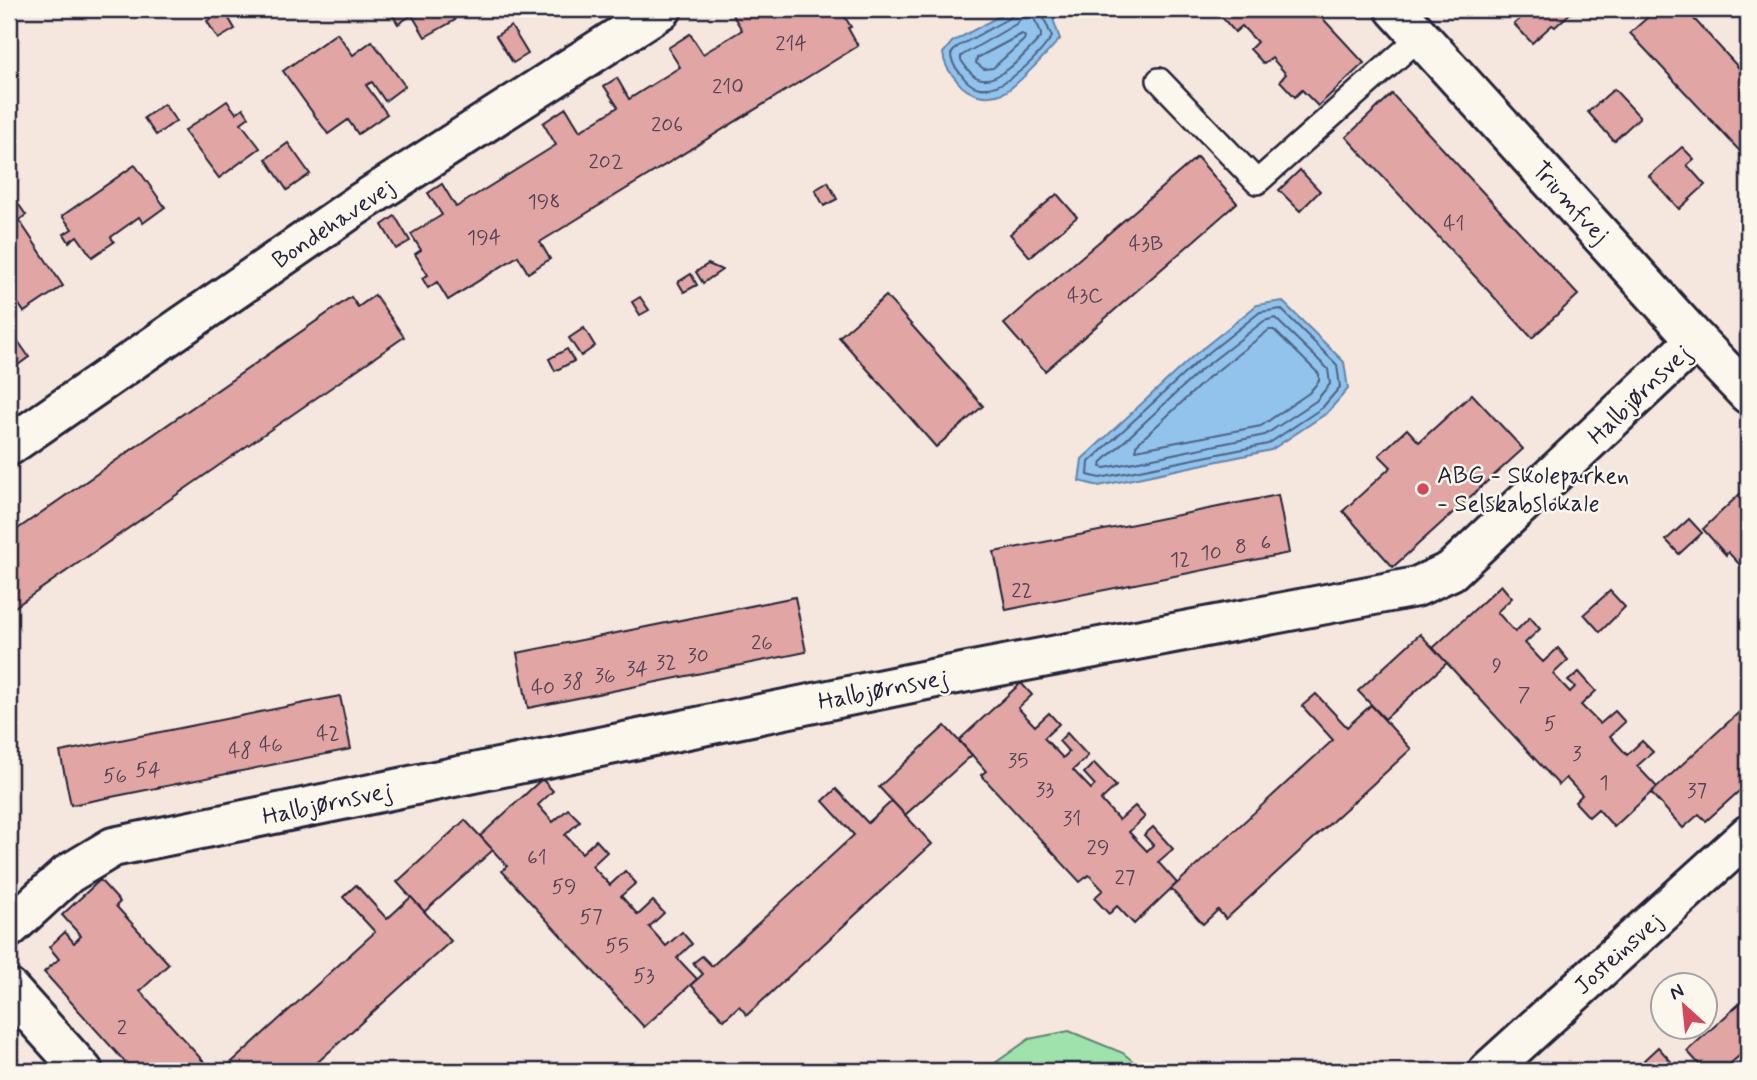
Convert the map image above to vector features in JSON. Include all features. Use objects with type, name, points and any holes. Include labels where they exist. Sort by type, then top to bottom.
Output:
[{"type":"street","name":"Bondehavevej","points":[[9,446],[339,217],[662,9]]},
{"type":"street","name":"Triumfvej","points":[[1395,9],[1748,394]]},
{"type":"street","name":"Halbjørnsvej","points":[[9,928],[68,874],[113,847],[936,678],[1416,587],[1451,571],[1696,340]]},
{"type":"street","name":"Josteinsvej","points":[[1488,1071],[1748,835]]},
{"type":"street","points":[[9,989],[83,1071]]},
{"type":"lane","points":[[1159,79],[1257,182],[1420,37]]},
{"type":"green space","points":[[1069,1031],[1123,1053],[1145,1071],[988,1071],[1029,1039]]},
{"type":"water","points":[[1012,9],[1045,9],[1053,19],[1060,39],[1033,68],[1003,93],[984,96],[972,93],[950,72],[943,53],[952,42]]},
{"type":"water","points":[[1282,301],[1344,362],[1348,389],[1327,413],[1271,450],[1099,486],[1079,481],[1082,459],[1192,357],[1257,305]]},
{"type":"building","points":[[389,9],[449,9],[455,20],[425,37],[412,15],[398,24]]},
{"type":"building","points":[[729,9],[761,9],[765,15],[775,9],[840,9],[858,46],[540,242],[550,259],[528,273],[518,256],[448,300],[437,282],[428,288],[422,278],[428,275],[415,254],[421,250],[411,234],[442,215],[428,193],[442,184],[456,207],[458,206],[556,145],[543,123],[566,108],[580,131],[618,107],[604,86],[617,78],[629,99],[680,67],[668,48],[690,34],[703,54],[742,30]]},
{"type":"building","points":[[1226,9],[1314,9],[1364,63],[1318,106],[1302,90],[1295,97],[1280,81],[1286,74],[1272,58],[1264,64],[1250,49],[1257,42],[1242,26],[1235,32],[1220,15]]},
{"type":"building","points":[[1531,9],[1575,9],[1532,43],[1514,24]]},
{"type":"building","points":[[1657,9],[1685,9],[1748,78],[1748,160],[1630,33]]},
{"type":"building","points":[[224,10],[235,29],[218,39],[207,21]]},
{"type":"building","points":[[511,26],[528,54],[513,63],[496,36]]},
{"type":"building","points":[[337,33],[353,55],[372,41],[405,86],[385,101],[372,82],[366,85],[387,114],[358,134],[348,120],[328,134],[283,71]]},
{"type":"building","points":[[1614,89],[1640,117],[1614,141],[1588,112]]},
{"type":"building","points":[[1392,94],[1578,295],[1532,338],[1346,137]]},
{"type":"building","points":[[227,101],[236,113],[243,108],[249,117],[241,123],[260,148],[219,178],[184,131]]},
{"type":"building","points":[[164,104],[176,121],[156,135],[144,118]]},
{"type":"building","points":[[288,143],[310,174],[287,190],[266,159]]},
{"type":"building","points":[[1682,147],[1694,159],[1687,165],[1705,185],[1679,209],[1649,176]]},
{"type":"building","points":[[1197,157],[1237,203],[1045,371],[1004,324]]},
{"type":"building","points":[[135,165],[165,207],[143,223],[139,217],[111,237],[114,242],[92,257],[77,236],[69,242],[64,234],[72,229],[62,216]]},
{"type":"building","points":[[1300,170],[1320,191],[1300,211],[1279,190]]},
{"type":"building","points":[[828,182],[837,199],[824,206],[815,190]]},
{"type":"building","points":[[10,192],[26,215],[19,220],[63,286],[24,312],[9,290]]},
{"type":"building","points":[[1057,194],[1077,217],[1030,257],[1010,234]]},
{"type":"building","points":[[395,216],[410,241],[396,249],[382,225]]},
{"type":"building","points":[[708,264],[722,270],[703,283],[696,272]]},
{"type":"building","points":[[691,274],[697,285],[684,292],[678,282]]},
{"type":"building","points":[[375,295],[404,337],[9,611],[9,535],[351,297],[358,307]]},
{"type":"building","points":[[886,296],[983,406],[936,447],[839,337]]},
{"type":"building","points":[[640,297],[649,310],[640,315],[632,302]]},
{"type":"building","points":[[9,328],[29,357],[11,370],[9,366]]},
{"type":"building","points":[[584,328],[595,346],[581,356],[569,338]]},
{"type":"building","points":[[567,349],[574,361],[555,371],[549,359]]},
{"type":"building","name":"ABG - Skoleparken - Selskabslokale","points":[[1472,394],[1523,449],[1393,567],[1343,511],[1391,467],[1379,455],[1407,429],[1419,442]]},
{"type":"building","points":[[1746,488],[1748,561],[1742,567],[1728,552],[1726,555],[1703,529]]},
{"type":"building","points":[[1278,495],[1289,553],[1006,610],[994,552]]},
{"type":"building","points":[[1689,519],[1702,533],[1679,554],[1666,540]]},
{"type":"building","points":[[1501,585],[1512,598],[1497,612],[1515,632],[1530,617],[1540,629],[1525,643],[1543,662],[1558,648],[1568,660],[1553,674],[1570,692],[1575,687],[1568,681],[1579,672],[1596,691],[1581,705],[1600,724],[1615,711],[1625,722],[1610,736],[1627,755],[1642,741],[1653,752],[1637,766],[1657,787],[1614,827],[1598,809],[1589,817],[1575,802],[1582,795],[1566,778],[1559,785],[1433,648]]},
{"type":"building","points":[[1610,591],[1625,607],[1600,632],[1584,614]]},
{"type":"building","points":[[795,597],[806,652],[528,708],[517,653]]},
{"type":"building","points":[[1420,634],[1447,663],[1385,719],[1358,691]]},
{"type":"building","points":[[1021,683],[1032,695],[1018,708],[1035,726],[1049,713],[1059,724],[1044,738],[1063,758],[1069,752],[1059,741],[1067,733],[1088,756],[1073,770],[1091,789],[1095,785],[1084,773],[1094,763],[1116,786],[1101,800],[1119,820],[1135,806],[1145,817],[1129,832],[1147,851],[1153,845],[1144,835],[1153,827],[1173,849],[1158,862],[1177,883],[1134,924],[1117,906],[1109,914],[1094,898],[1103,890],[1089,875],[1080,882],[981,775],[986,771],[959,740]]},
{"type":"building","points":[[1316,694],[1347,727],[1371,705],[1411,749],[1226,919],[1218,910],[1203,924],[1171,889],[1333,740],[1302,706]]},
{"type":"building","points":[[340,696],[351,749],[71,805],[60,752]]},
{"type":"building","points":[[1748,704],[1748,783],[1706,821],[1699,814],[1683,828],[1651,793]]},
{"type":"building","points":[[945,726],[972,755],[905,815],[879,787]]},
{"type":"building","points":[[542,779],[553,791],[538,805],[553,822],[568,809],[580,821],[565,835],[582,853],[596,840],[607,852],[592,866],[610,885],[625,871],[636,883],[621,896],[638,915],[653,901],[664,913],[649,927],[666,946],[682,932],[692,944],[677,958],[697,979],[644,1027],[502,871],[507,866],[480,836]]},
{"type":"building","points":[[836,789],[868,823],[892,801],[932,844],[747,1015],[739,1006],[724,1020],[691,985],[703,974],[693,963],[702,956],[712,966],[854,835],[823,801]]},
{"type":"building","points":[[465,820],[493,850],[424,912],[397,882]]},
{"type":"building","points":[[100,880],[120,902],[116,906],[169,964],[140,991],[212,1071],[133,1071],[44,972],[59,959],[49,947],[65,932],[74,943],[81,936],[62,915]]},
{"type":"building","points":[[356,885],[387,919],[411,897],[451,941],[308,1071],[222,1071],[375,932],[343,897]]},
{"type":"building","points":[[1748,996],[1748,1048],[1722,1071],[1694,1071],[1700,1065],[1687,1051],[1697,1042],[1718,1042],[1718,1023]]},
{"type":"building","points":[[1658,1047],[1676,1067],[1672,1071],[1654,1071],[1644,1060]]},
{"type":"place","name":"ABG - Skoleparken - Selskabslokale","points":[[1423,489]]}]
